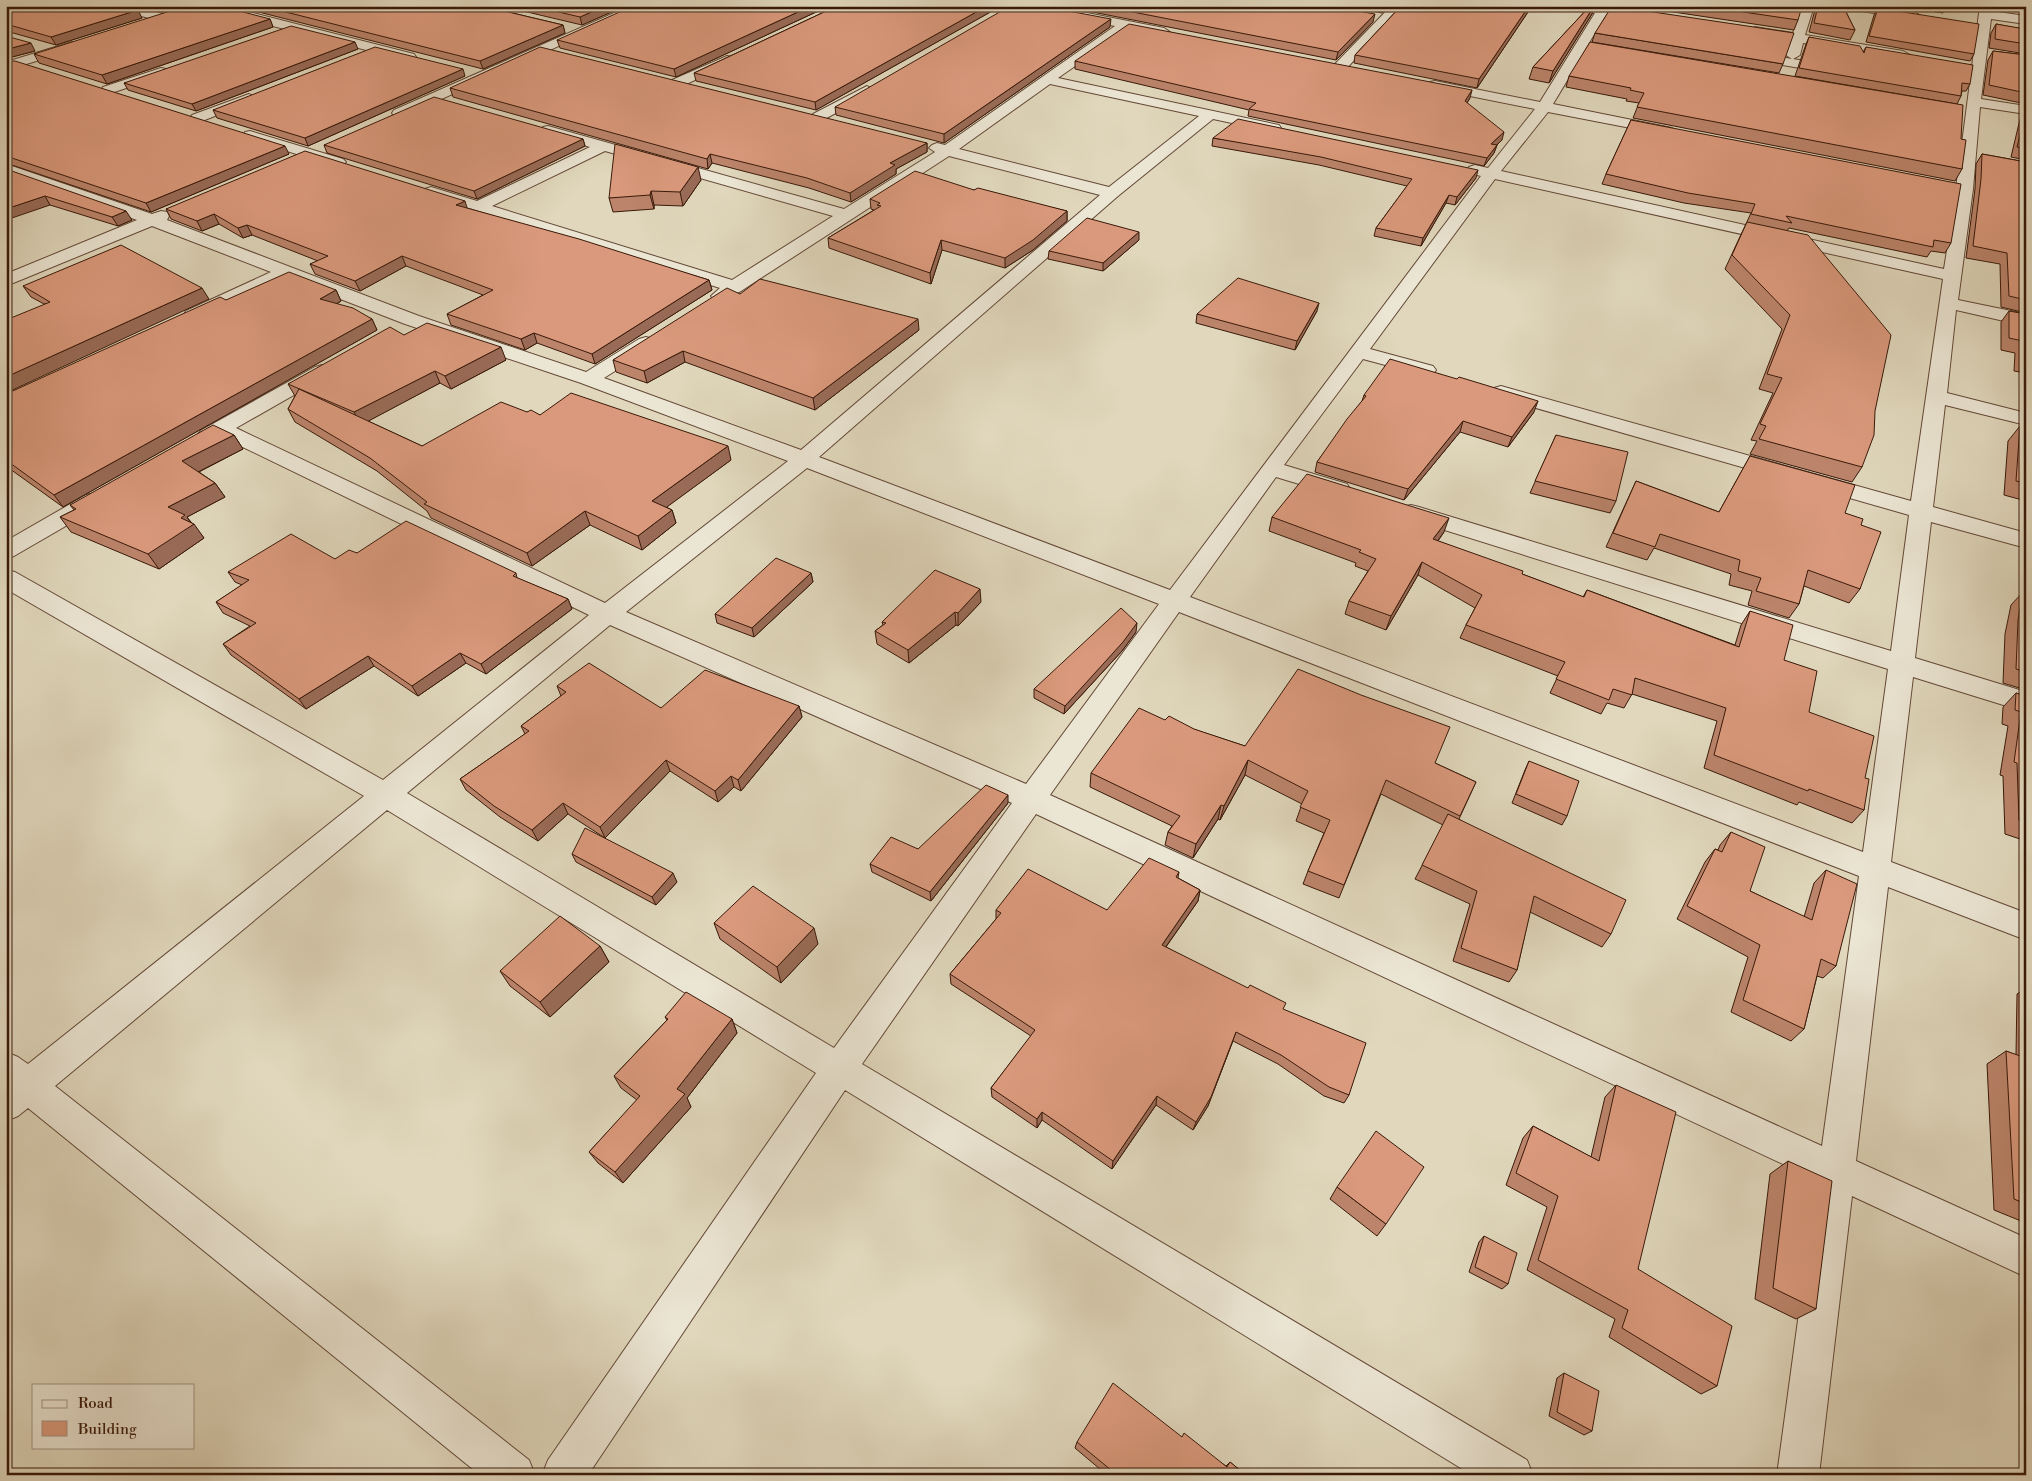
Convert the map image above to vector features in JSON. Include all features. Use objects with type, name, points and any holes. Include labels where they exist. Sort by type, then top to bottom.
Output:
[{"type":"street","points":[[120,6],[167,16],[136,26]]},
{"type":"street","points":[[210,6],[420,60]]},
{"type":"street","points":[[389,117],[640,6]]},
{"type":"street","points":[[1031,6],[1071,10],[1175,34]]},
{"type":"street","points":[[1360,70],[1336,65],[1387,19],[1398,6]]},
{"type":"street","points":[[563,1475],[839,1069],[1031,798],[1271,468],[1360,352],[1491,174],[1544,107],[1596,30],[1572,6]]},
{"type":"street","points":[[1855,6],[1921,16]]},
{"type":"street","points":[[1369,16],[1387,19]]},
{"type":"street","points":[[1798,1475],[1948,303],[1954,276],[1960,188],[1975,157],[1970,102],[1979,60],[1982,17],[2026,20]]},
{"type":"street","points":[[1788,68],[1803,20]]},
{"type":"street","points":[[1746,29],[1803,20],[1878,39],[1880,40],[1877,51],[1914,57]]},
{"type":"street","points":[[711,302],[948,150],[1126,24]]},
{"type":"street","points":[[563,27],[582,31]]},
{"type":"street","points":[[273,34],[291,28]]},
{"type":"street","points":[[12,64],[82,42]]},
{"type":"street","points":[[31,43],[55,51]]},
{"type":"street","points":[[358,56],[375,49]]},
{"type":"street","points":[[540,50],[568,57]]},
{"type":"street","points":[[1731,53],[1788,68],[1848,73]]},
{"type":"street","points":[[677,83],[738,55]]},
{"type":"street","points":[[12,64],[45,71]]},
{"type":"street","points":[[108,90],[172,68]]},
{"type":"street","points":[[465,71],[483,75]]},
{"type":"street","points":[[658,79],[696,88]]},
{"type":"street","points":[[1048,80],[1288,131]]},
{"type":"street","points":[[1418,82],[1681,133]]},
{"type":"street","points":[[837,122],[813,116],[878,83]]},
{"type":"street","points":[[90,85],[126,96]]},
{"type":"street","points":[[197,118],[260,94]]},
{"type":"street","points":[[434,97],[452,103]]},
{"type":"street","points":[[1970,102],[2026,110]]},
{"type":"street","points":[[179,113],[216,124]]},
{"type":"street","points":[[514,1475],[13,1086],[386,795],[607,614],[804,459],[1112,193],[1211,114]]},
{"type":"street","points":[[537,127],[846,214]]},
{"type":"street","points":[[234,130],[356,168]]},
{"type":"street","points":[[920,143],[1112,193]]},
{"type":"street","points":[[290,161],[326,145]]},
{"type":"street","points":[[478,207],[603,146]]},
{"type":"street","points":[[1462,168],[1954,276]]},
{"type":"street","points":[[6,169],[162,216],[403,325],[588,379],[804,459],[2026,927]]},
{"type":"street","points":[[412,186],[735,287]]},
{"type":"street","points":[[6,281],[162,216]]},
{"type":"street","points":[[176,323],[284,272]]},
{"type":"street","points":[[1948,303],[2026,320]]},
{"type":"street","points":[[588,379],[662,333]]},
{"type":"street","points":[[1360,352],[1446,376]]},
{"type":"street","points":[[194,442],[342,359]]},
{"type":"street","points":[[1484,387],[2026,541]]},
{"type":"street","points":[[1936,397],[2026,419]]},
{"type":"street","points":[[220,428],[607,614],[1031,798],[2026,1258]]},
{"type":"street","points":[[1271,468],[1356,494]]},
{"type":"street","points":[[6,551],[109,492]]},
{"type":"street","points":[[1394,506],[2026,702]]},
{"type":"street","points":[[6,578],[386,795],[1512,1475]]},
{"type":"building","points":[[6,6],[123,6],[138,10],[51,37],[6,24]]},
{"type":"building","points":[[186,6],[220,6],[270,19],[102,75],[34,54]]},
{"type":"building","points":[[262,6],[483,6],[563,25],[480,61]]},
{"type":"building","points":[[533,6],[605,6],[580,17]]},
{"type":"building","points":[[633,6],[811,6],[674,69],[557,40]]},
{"type":"building","points":[[837,6],[987,6],[815,102],[694,73]]},
{"type":"building","points":[[1010,6],[1042,6],[1111,19],[944,134],[835,107]]},
{"type":"building","points":[[1102,6],[1329,6],[1375,14],[1338,52]]},
{"type":"building","points":[[1401,6],[1529,6],[1479,79],[1355,55]]},
{"type":"building","points":[[1590,6],[1594,6],[1553,71],[1533,67]]},
{"type":"building","points":[[1612,6],[1794,33],[1783,64],[1595,33]]},
{"type":"building","points":[[1702,6],[1778,6],[1801,10],[1798,20]]},
{"type":"building","points":[[1818,6],[1843,6],[1855,30],[1814,23]]},
{"type":"building","points":[[1878,8],[1979,24],[1974,54],[1869,36]]},
{"type":"building","points":[[1129,24],[1472,90],[1465,101],[1504,132],[1491,144],[1497,145],[1487,158],[1249,109],[1256,103],[1075,61]]},
{"type":"building","points":[[1996,24],[2025,29],[2026,27],[2026,44],[1995,39]]},
{"type":"building","points":[[291,26],[355,42],[192,104],[124,83]]},
{"type":"building","points":[[6,36],[31,43],[6,51]]},
{"type":"building","points":[[1809,37],[1860,46],[1864,53],[1866,47],[1973,65],[1970,84],[1962,83],[1961,96],[1799,68]]},
{"type":"building","points":[[1590,42],[1963,105],[1961,139],[1966,140],[1962,169],[1637,107],[1644,93],[1630,90],[1631,88],[1569,76]]},
{"type":"building","points":[[375,47],[463,69],[305,138],[213,110]]},
{"type":"building","points":[[540,47],[927,143],[890,163],[895,165],[850,193],[807,178],[710,154],[707,159],[450,88]]},
{"type":"building","points":[[1993,51],[2026,55],[2026,93],[1989,85]]},
{"type":"building","points":[[6,61],[15,61],[285,146],[146,203],[6,156]]},
{"type":"building","points":[[434,97],[583,139],[474,191],[324,145]]},
{"type":"building","points":[[2026,112],[2026,149],[2017,147]]},
{"type":"building","points":[[1238,119],[1478,170],[1457,197],[1449,195],[1423,238],[1376,228],[1412,179],[1321,157],[1213,138]]},
{"type":"building","points":[[1631,120],[1961,184],[1951,243],[1934,240],[1933,247],[1786,216],[1792,223],[1751,214],[1755,204],[1688,193],[1606,174]]},
{"type":"building","points":[[615,144],[698,167],[680,192],[651,191],[650,195],[609,198]]},
{"type":"building","points":[[305,151],[465,201],[456,205],[579,239],[709,280],[592,354],[534,333],[521,339],[447,314],[493,290],[402,256],[355,281],[310,264],[328,256],[247,225],[238,228],[214,214],[197,221],[166,209]]},
{"type":"building","points":[[1982,154],[2026,162],[2026,300],[2009,296],[2007,253],[1973,246]]},
{"type":"building","points":[[6,169],[126,211],[112,217],[45,196],[6,209]]},
{"type":"building","points":[[915,171],[974,190],[978,188],[1067,211],[1033,240],[1005,258],[941,240],[930,273],[828,238],[881,206],[877,205],[880,203],[870,199]]},
{"type":"building","points":[[1087,218],[1139,232],[1103,263],[1049,251]]},
{"type":"building","points":[[1747,222],[1808,235],[1891,335],[1875,411],[1874,435],[1862,467],[1759,439],[1766,426],[1760,424],[1782,378],[1767,374],[1790,315],[1732,255]]},
{"type":"building","points":[[121,245],[202,288],[6,377],[6,320],[50,302],[23,286]]},
{"type":"building","points":[[289,272],[336,290],[320,299],[353,308],[372,319],[54,495],[6,460],[6,394],[220,297],[226,300]]},
{"type":"building","points":[[1238,278],[1319,303],[1297,341],[1197,314]]},
{"type":"building","points":[[760,279],[918,319],[813,398],[683,351],[644,371],[613,360],[727,288],[740,294]]},
{"type":"building","points":[[2009,311],[2026,314],[2026,360],[2022,359],[2023,341],[2009,338]]},
{"type":"building","points":[[427,323],[501,347],[445,376],[435,371],[354,412],[288,384],[390,327],[404,335]]},
{"type":"building","points":[[1390,359],[1457,379],[1459,377],[1538,401],[1512,437],[1463,421],[1408,489],[1317,462],[1347,419],[1366,396],[1364,395]]},
{"type":"building","points":[[299,389],[422,446],[501,402],[527,412],[531,410],[540,415],[571,393],[728,446],[652,501],[672,510],[638,536],[585,511],[527,553],[424,504],[427,502],[370,458],[288,409]]},
{"type":"building","points":[[213,425],[234,435],[182,461],[215,483],[168,507],[185,515],[181,518],[194,524],[148,554],[60,517],[76,509],[70,505]]},
{"type":"building","points":[[2020,426],[2026,428],[2026,483],[2016,481]]},
{"type":"building","points":[[1556,435],[1628,452],[1616,501],[1535,481]]},
{"type":"building","points":[[1750,456],[1855,485],[1845,513],[1863,519],[1861,525],[1881,532],[1860,589],[1808,570],[1799,604],[1756,591],[1761,578],[1738,571],[1740,560],[1660,534],[1655,547],[1613,533],[1636,481],[1719,512]]},
{"type":"building","points":[[1307,474],[1449,518],[1433,539],[1523,571],[1522,574],[1584,597],[1587,590],[1739,647],[1750,611],[1793,625],[1784,660],[1817,671],[1809,712],[1874,736],[1865,778],[1869,779],[1864,810],[1714,755],[1726,708],[1635,678],[1632,695],[1613,689],[1609,700],[1556,679],[1565,662],[1466,625],[1482,595],[1422,562],[1391,616],[1349,601],[1376,559],[1359,552],[1361,550],[1272,517]]},
{"type":"building","points":[[406,521],[516,573],[513,576],[568,599],[481,664],[460,653],[412,686],[368,656],[299,699],[223,644],[256,623],[216,602],[249,580],[228,572],[291,534],[335,559],[349,550],[357,553]]},
{"type":"building","points":[[776,558],[811,573],[752,628],[715,614]]},
{"type":"building","points":[[935,570],[980,589],[958,613],[955,612],[908,650],[875,631],[886,623],[882,622]]},
{"type":"building","points":[[2023,592],[2026,593],[2026,672],[2016,669],[2018,620]]},
{"type":"building","points":[[1121,608],[1137,623],[1123,642],[1065,706],[1034,689]]},
{"type":"building","points":[[589,663],[661,708],[705,670],[799,706],[738,780],[731,776],[715,791],[666,760],[600,827],[563,803],[532,830],[494,806],[460,779],[529,731],[521,726],[566,692],[557,686]]},
{"type":"building","points":[[1298,669],[1361,695],[1450,727],[1435,763],[1476,782],[1460,816],[1386,780],[1344,885],[1308,871],[1330,820],[1300,807],[1308,791],[1248,760],[1224,806],[1221,805],[1196,844],[1168,832],[1180,816],[1091,773],[1139,708],[1165,720],[1169,716],[1194,729],[1245,746]]},
{"type":"building","points":[[2016,693],[2026,696],[2026,823],[2019,820],[2017,763],[2014,762],[2021,712],[2015,710]]},
{"type":"building","points":[[1529,761],[1579,781],[1567,816],[1516,794]]},
{"type":"building","points":[[986,785],[1008,795],[930,892],[870,864],[891,837],[918,849]]},
{"type":"building","points":[[1448,814],[1626,900],[1611,934],[1534,896],[1517,970],[1461,948],[1477,891],[1422,865]]},
{"type":"building","points":[[585,828],[673,873],[652,897],[572,854]]},
{"type":"building","points":[[1731,832],[1765,847],[1750,891],[1812,920],[1826,870],[1857,884],[1836,966],[1821,959],[1804,1029],[1743,1000],[1760,945],[1687,906],[1715,849],[1722,852]]},
{"type":"building","points":[[1149,858],[1179,872],[1176,877],[1200,890],[1162,945],[1248,988],[1250,985],[1286,1003],[1283,1009],[1366,1043],[1349,1095],[1329,1087],[1281,1055],[1236,1032],[1211,1097],[1196,1122],[1157,1096],[1113,1161],[1042,1112],[1037,1119],[991,1088],[1035,1030],[950,974],[1001,913],[996,910],[1028,869],[1107,910]]},
{"type":"building","points":[[753,886],[814,928],[777,967],[714,923]]},
{"type":"building","points":[[560,916],[600,946],[540,1002],[500,971]]},
{"type":"building","points":[[686,992],[732,1019],[677,1089],[685,1094],[615,1172],[589,1152],[640,1096],[614,1076],[668,1019],[665,1017]]},
{"type":"building","points":[[2006,1051],[2026,1058],[2026,1204],[2014,1199]]},
{"type":"building","points":[[1616,1085],[1676,1112],[1638,1269],[1732,1326],[1717,1386],[1622,1328],[1628,1310],[1538,1260],[1558,1196],[1516,1173],[1533,1126],[1599,1161]]},
{"type":"building","points":[[1376,1131],[1424,1167],[1386,1224],[1337,1187]]},
{"type":"building","points":[[1788,1161],[1832,1181],[1816,1309],[1773,1288]]},
{"type":"building","points":[[1484,1236],[1517,1253],[1508,1284],[1475,1267]]},
{"type":"building","points":[[1564,1373],[1599,1391],[1592,1431],[1557,1412]]},
{"type":"building","points":[[1113,1383],[1182,1437],[1184,1433],[1227,1467],[1230,1462],[1246,1475],[1117,1475],[1077,1442]]}]
